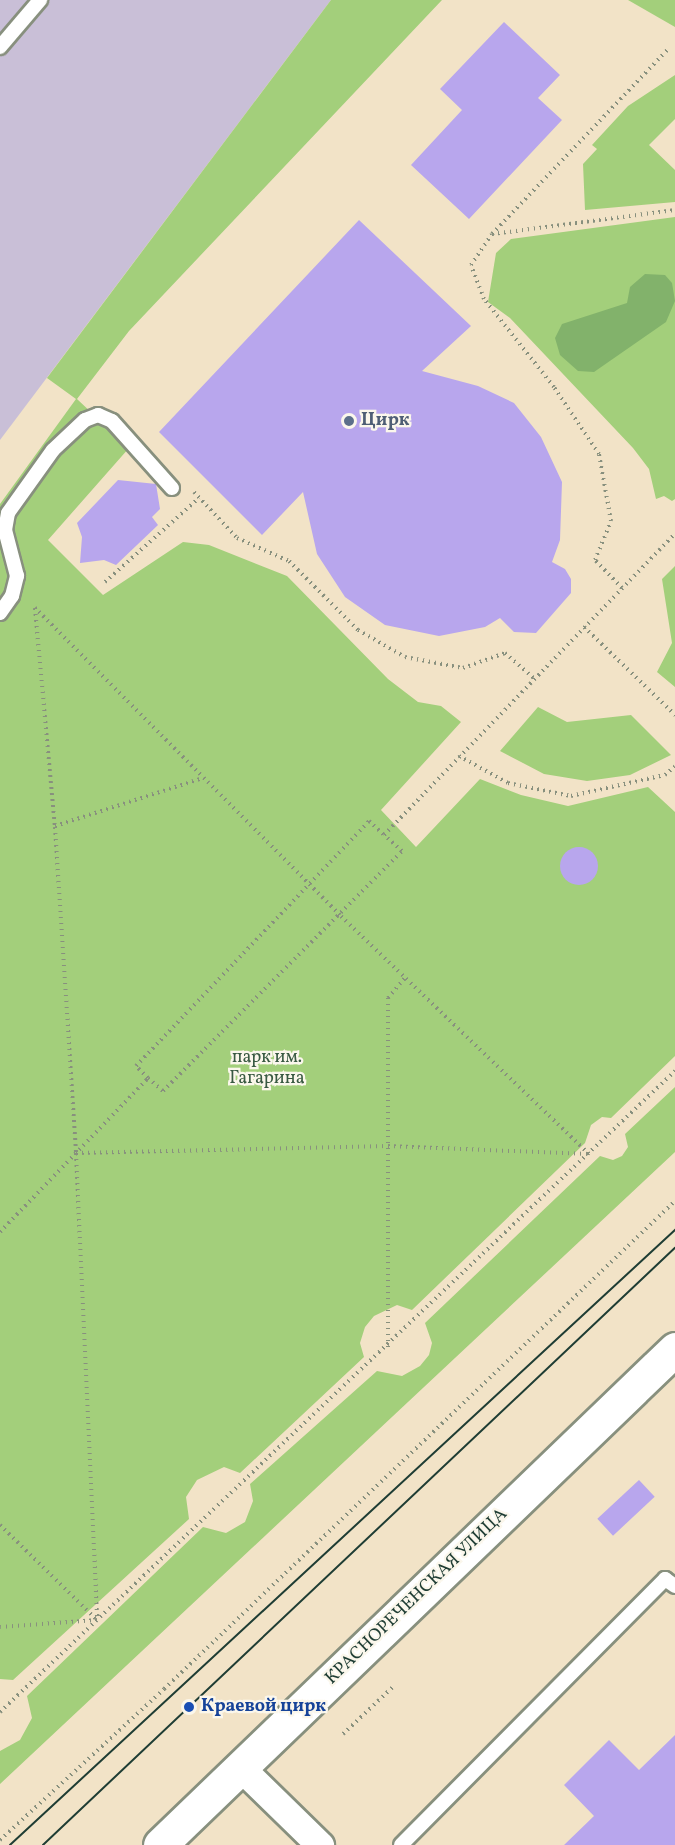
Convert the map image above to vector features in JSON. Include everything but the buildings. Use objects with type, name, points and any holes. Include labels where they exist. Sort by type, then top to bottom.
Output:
[{"type":"main road","name":"КРАСНОРЕЧЕНСКАЯ УЛИЦА","points":[[160,1845],[675,1349]]},
{"type":"street","points":[[240,1767],[318,1844]]},
{"type":"lane","points":[[0,47],[40,0]]},
{"type":"lane","points":[[0,613],[12,596],[17,576],[5,530],[8,513],[53,450],[75,427],[98,415],[105,417],[172,488]]},
{"type":"lane","points":[[401,1845],[672,1578]]},
{"type":"path","points":[[622,588],[595,560],[611,521],[599,454],[554,387],[484,299],[471,265],[492,234],[669,48]]},
{"type":"path","points":[[492,234],[675,210]]},
{"type":"path","points":[[191,490],[237,538],[289,561],[358,630],[405,657],[463,668],[505,653],[536,680]]},
{"type":"path","points":[[105,582],[199,498]]},
{"type":"path","points":[[384,835],[675,534]]},
{"type":"path","points":[[97,1620],[76,1153],[55,826],[35,608],[340,915],[589,1154]]},
{"type":"path","points":[[584,627],[675,715]]},
{"type":"path","points":[[459,756],[508,783],[571,796],[665,775],[675,766]]},
{"type":"path","points":[[55,826],[203,778]]},
{"type":"path","points":[[369,821],[384,835],[402,851],[163,1091],[136,1066],[369,821]]},
{"type":"path","points":[[388,1347],[388,998],[405,978]]},
{"type":"path","points":[[0,1712],[388,1347],[675,1071]]},
{"type":"path","points":[[0,1232],[148,1078]]},
{"type":"path","points":[[76,1153],[388,1146],[589,1154]]},
{"type":"path","points":[[0,1840],[164,1689],[675,1201]]},
{"type":"path","points":[[0,1525],[97,1620]]},
{"type":"path","points":[[0,1627],[97,1620]]},
{"type":"path","points":[[343,1734],[395,1685]]},
{"type":"shaded area","points":[[0,0],[331,0],[0,440]]},
{"type":"green space","name":"парк им. Гагарина","points":[[331,0],[442,0],[129,331],[77,399],[129,448],[48,540],[103,595],[183,542],[209,545],[287,576],[388,679],[418,702],[441,706],[461,722],[381,810],[416,847],[480,779],[521,795],[568,806],[648,787],[675,812],[675,1056],[611,1118],[602,1117],[591,1125],[585,1143],[412,1310],[397,1305],[374,1316],[365,1327],[360,1343],[364,1357],[240,1473],[224,1467],[197,1480],[186,1497],[189,1519],[13,1680],[0,1679],[0,504],[76,399],[47,378]]},
{"type":"green space","points":[[628,0],[675,0],[675,27]]},
{"type":"green space","points":[[675,75],[675,119],[649,145],[675,170],[675,202],[585,210],[583,164],[597,149],[592,145],[628,106]]},
{"type":"green space","points":[[675,217],[675,499],[672,501],[664,496],[656,499],[649,469],[633,448],[510,318],[488,302],[496,253],[511,239]]},
{"type":"green space","points":[[645,274],[665,275],[672,283],[675,301],[666,322],[594,372],[578,371],[560,355],[555,338],[562,324],[627,303],[630,287]]},
{"type":"green space","points":[[675,566],[675,687],[657,672],[672,643],[662,579]]},
{"type":"green space","points":[[538,707],[567,722],[631,715],[671,755],[630,775],[587,781],[544,774],[500,751]]},
{"type":"green space","points":[[675,1087],[675,1152],[0,1784],[0,1751],[20,1740],[32,1718],[27,1696],[203,1527],[226,1533],[245,1522],[253,1501],[250,1484],[377,1371],[402,1376],[420,1366],[429,1355],[432,1343],[425,1323],[600,1156],[613,1160],[622,1156],[628,1147],[625,1134]]},
{"type":"tram line","points":[[10,1845],[675,1230]]},
{"type":"tram line","points":[[43,1845],[675,1248]]},
{"type":"place","name":"Цирк","points":[[349,421]]},
{"type":"place","name":"Краевой цирк","points":[[189,1707]]}]
